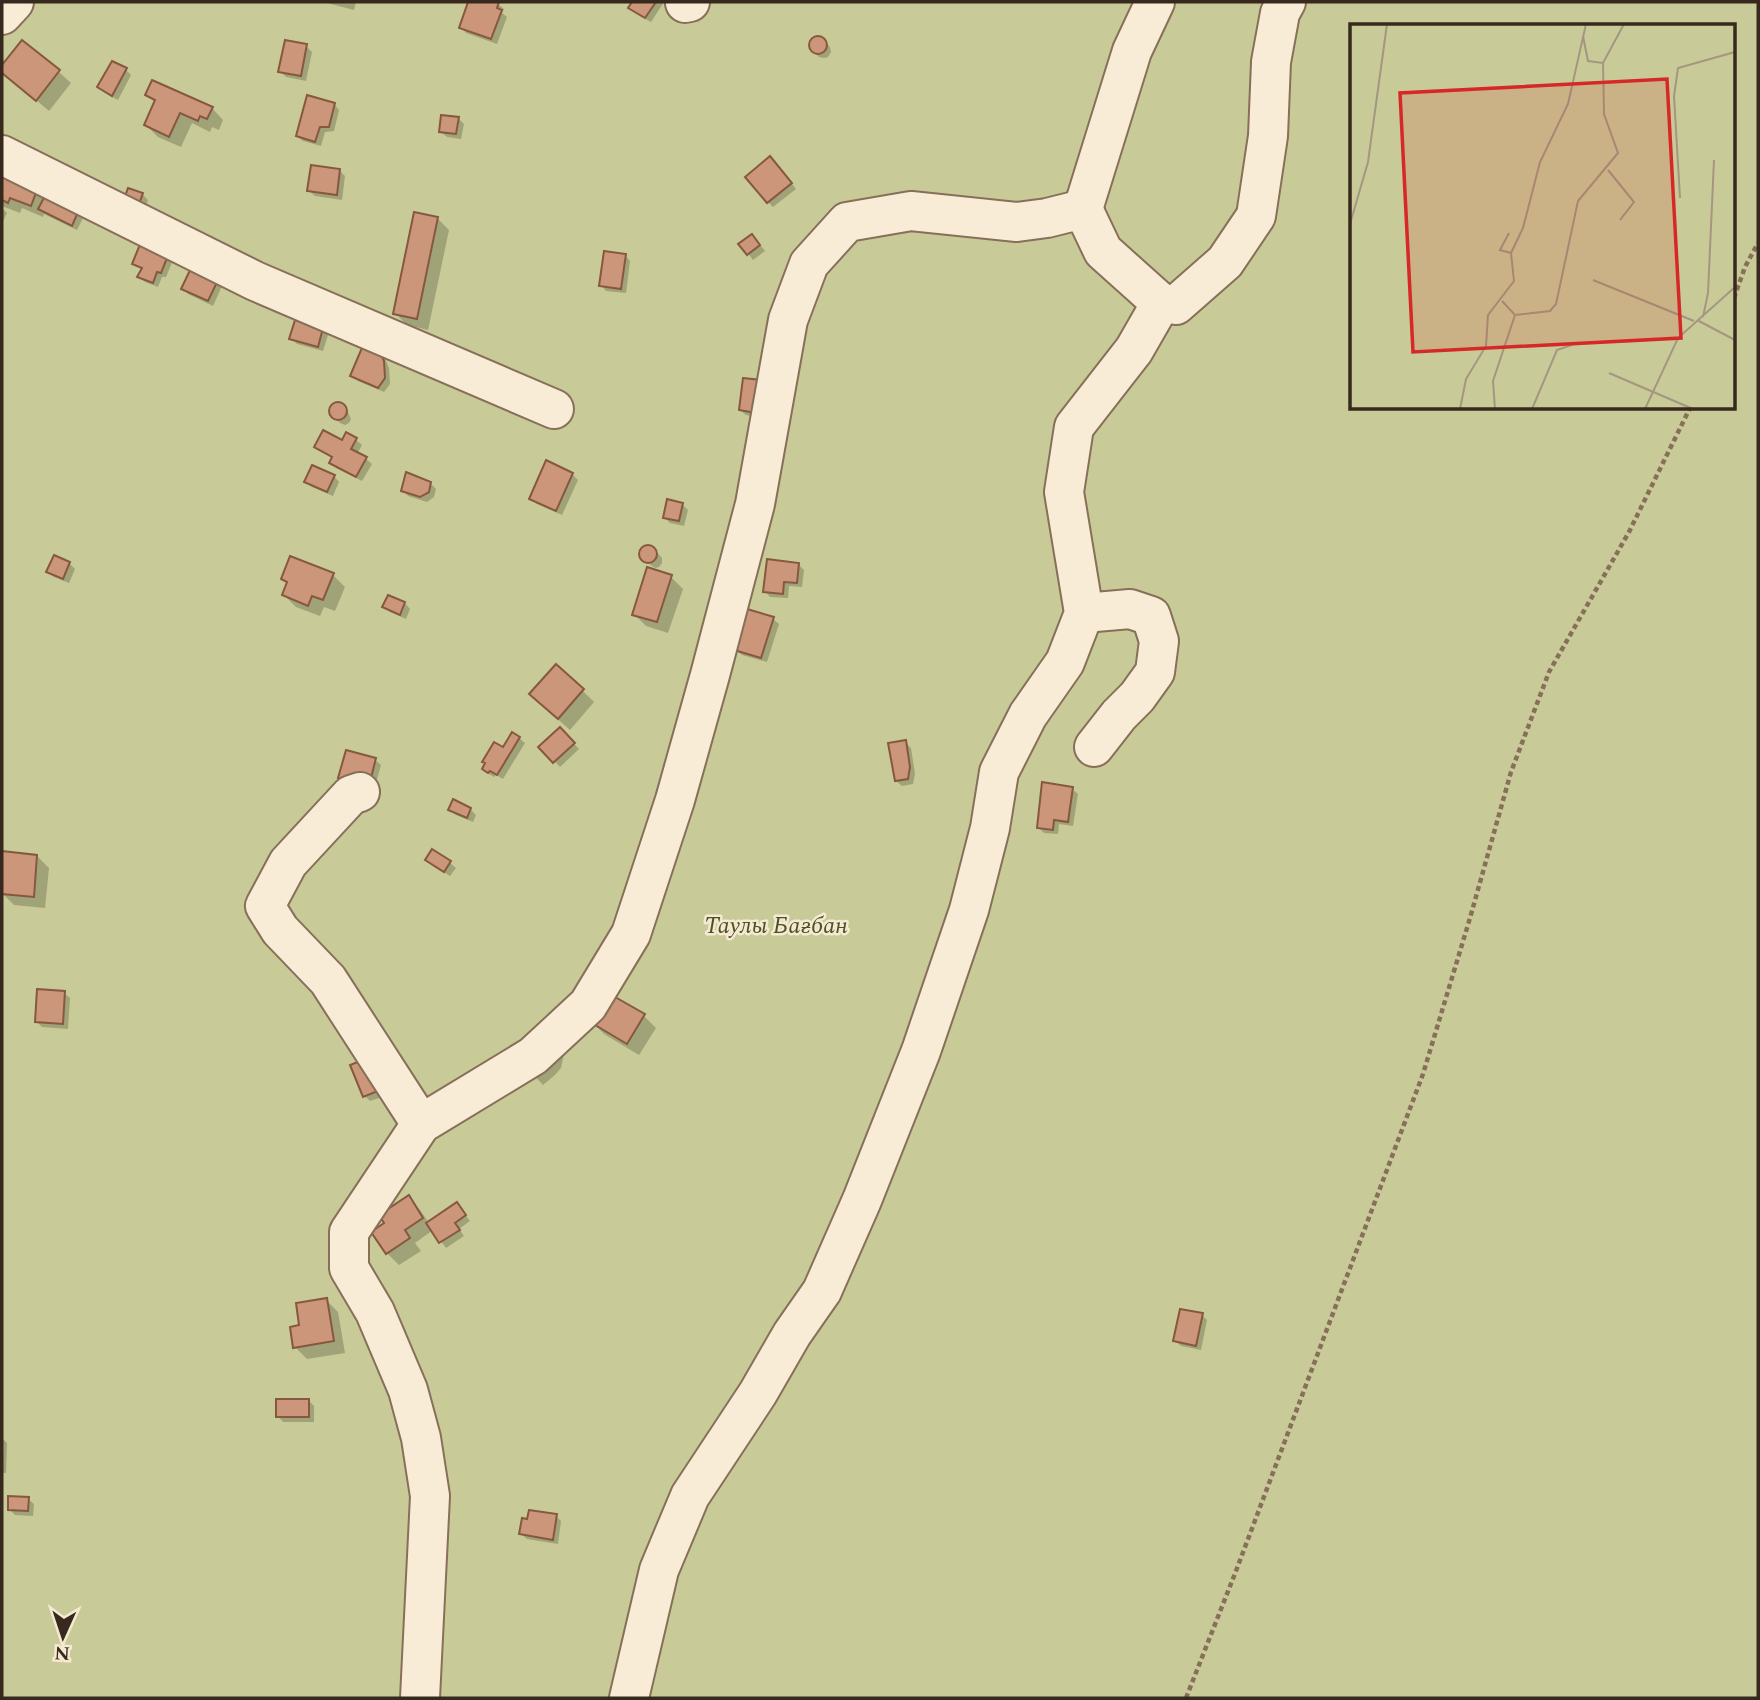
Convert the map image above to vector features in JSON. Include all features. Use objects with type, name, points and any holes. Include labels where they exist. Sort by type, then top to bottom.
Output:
[{"type":"street","points":[[2,15],[14,2]]},
{"type":"street","points":[[1155,2],[1132,51],[1083,209],[1103,251],[1161,303],[1177,305],[1225,262],[1256,216],[1268,136],[1271,62],[1280,13],[1286,2]]},
{"type":"street","points":[[2,155],[255,281],[555,409]]},
{"type":"street","points":[[420,1698],[429,1496],[422,1450],[408,1390],[375,1312],[349,1268],[349,1232],[421,1124],[533,1056],[587,1004],[631,934],[675,800],[710,675],[755,504],[788,320],[809,264],[847,222],[911,211],[1017,222],[1083,209]]},
{"type":"street","points":[[629,1698],[659,1570],[690,1496],[822,1291],[863,1200],[921,1051],[969,910],[990,828],[999,772],[1028,715],[1065,662],[1084,613],[1064,492],[1074,427],[1134,350],[1161,303]]},
{"type":"street","points":[[1084,613],[1130,609],[1151,616],[1159,641],[1155,672],[1094,747]]},
{"type":"street","points":[[360,792],[351,795],[288,863],[265,906],[280,930],[328,980],[421,1124]]},
{"type":"path","points":[[1736,292],[1745,267],[1758,243]]},
{"type":"path","points":[[1186,1698],[1423,1074],[1511,772],[1549,672],[1629,532],[1689,410]]},
{"type":"green space","name":"Таулы Бағбан","points":[[2,2],[1758,2],[1758,1698],[2,1698]]},
{"type":"building","points":[[468,2],[499,2],[497,8],[502,10],[491,39],[459,28]]},
{"type":"building","points":[[632,2],[656,2],[645,18],[628,8]]},
{"type":"building","points":[[818,36],[824,39],[827,45],[824,51],[818,54],[812,51],[809,45],[812,39]]},
{"type":"building","points":[[22,40],[60,70],[36,101],[2,73],[2,65]]},
{"type":"building","points":[[285,40],[307,44],[301,76],[278,72]]},
{"type":"building","points":[[112,61],[127,68],[112,96],[97,87]]},
{"type":"building","points":[[152,80],[213,107],[207,119],[200,116],[198,121],[180,113],[169,137],[144,125],[155,100],[145,95]]},
{"type":"building","points":[[307,95],[335,103],[329,127],[320,127],[315,142],[296,136]]},
{"type":"building","points":[[441,115],[459,117],[456,134],[439,132]]},
{"type":"building","points":[[770,156],[792,183],[767,203],[745,177]]},
{"type":"building","points":[[311,165],[340,169],[337,195],[307,191]]},
{"type":"building","points":[[2,167],[40,182],[31,206],[10,198],[8,203],[2,200]]},
{"type":"building","points":[[128,188],[143,193],[139,204],[124,199]]},
{"type":"building","points":[[48,190],[81,205],[72,226],[38,209]]},
{"type":"building","points":[[414,212],[438,217],[417,319],[393,314]]},
{"type":"building","points":[[752,234],[760,245],[747,255],[738,244]]},
{"type":"building","points":[[143,237],[171,248],[161,273],[157,272],[153,283],[137,277],[142,268],[132,264]]},
{"type":"building","points":[[604,251],[626,254],[621,289],[599,286]]},
{"type":"building","points":[[191,268],[218,280],[208,301],[181,289]]},
{"type":"building","points":[[295,320],[323,328],[318,347],[289,339]]},
{"type":"building","points":[[364,343],[379,349],[384,361],[385,378],[378,388],[350,376]]},
{"type":"building","points":[[743,378],[761,380],[756,413],[739,410]]},
{"type":"building","points":[[338,402],[344,405],[347,411],[344,417],[338,420],[332,417],[329,411],[332,405]]},
{"type":"building","points":[[323,430],[342,440],[346,432],[357,438],[351,449],[367,457],[356,477],[329,463],[332,457],[314,447]]},
{"type":"building","points":[[546,460],[573,473],[556,511],[529,499]]},
{"type":"building","points":[[312,465],[335,475],[327,492],[304,482]]},
{"type":"building","points":[[406,472],[431,482],[429,492],[420,497],[401,491]]},
{"type":"building","points":[[667,499],[683,503],[679,521],[663,518]]},
{"type":"building","points":[[644,545],[652,545],[657,554],[655,561],[644,563],[639,558],[639,550]]},
{"type":"building","points":[[54,555],[70,562],[63,579],[46,572]]},
{"type":"building","points":[[290,556],[334,573],[323,600],[312,596],[308,606],[282,595],[287,582],[281,579]]},
{"type":"building","points":[[767,559],[799,563],[797,583],[784,582],[783,594],[763,592]]},
{"type":"building","points":[[647,567],[672,575],[657,622],[632,615]]},
{"type":"building","points":[[388,595],[405,602],[400,615],[382,607]]},
{"type":"building","points":[[747,609],[774,617],[761,658],[734,650]]},
{"type":"building","points":[[556,664],[584,689],[558,719],[529,694]]},
{"type":"building","points":[[560,727],[575,743],[553,763],[538,747]]},
{"type":"building","points":[[512,732],[520,737],[497,775],[482,769],[485,763],[482,762],[494,742],[503,747]]},
{"type":"building","points":[[906,740],[910,767],[908,779],[895,781],[888,743]]},
{"type":"building","points":[[346,750],[376,758],[369,786],[338,778]]},
{"type":"building","points":[[1042,782],[1073,787],[1068,822],[1054,820],[1053,830],[1037,828]]},
{"type":"building","points":[[453,799],[471,808],[467,818],[448,810]]},
{"type":"building","points":[[432,849],[451,861],[444,872],[425,860]]},
{"type":"building","points":[[2,851],[37,855],[34,897],[2,894]]},
{"type":"building","points":[[37,989],[65,991],[63,1024],[35,1022]]},
{"type":"building","points":[[608,993],[645,1014],[627,1044],[590,1022]]},
{"type":"building","points":[[365,1059],[378,1091],[363,1097],[350,1065]]},
{"type":"building","points":[[409,1195],[423,1218],[405,1230],[410,1238],[386,1254],[371,1232],[384,1223],[379,1215]]},
{"type":"building","points":[[457,1202],[466,1215],[455,1223],[460,1230],[439,1243],[426,1223]]},
{"type":"building","points":[[327,1298],[334,1341],[293,1348],[290,1327],[299,1325],[296,1303]]},
{"type":"building","points":[[1180,1309],[1203,1313],[1196,1346],[1173,1341]]},
{"type":"building","points":[[276,1399],[309,1399],[309,1417],[276,1417]]},
{"type":"building","points":[[8,1496],[29,1497],[28,1511],[8,1510]]},
{"type":"building","points":[[529,1510],[557,1514],[553,1540],[519,1534],[522,1518],[527,1519]]}]
